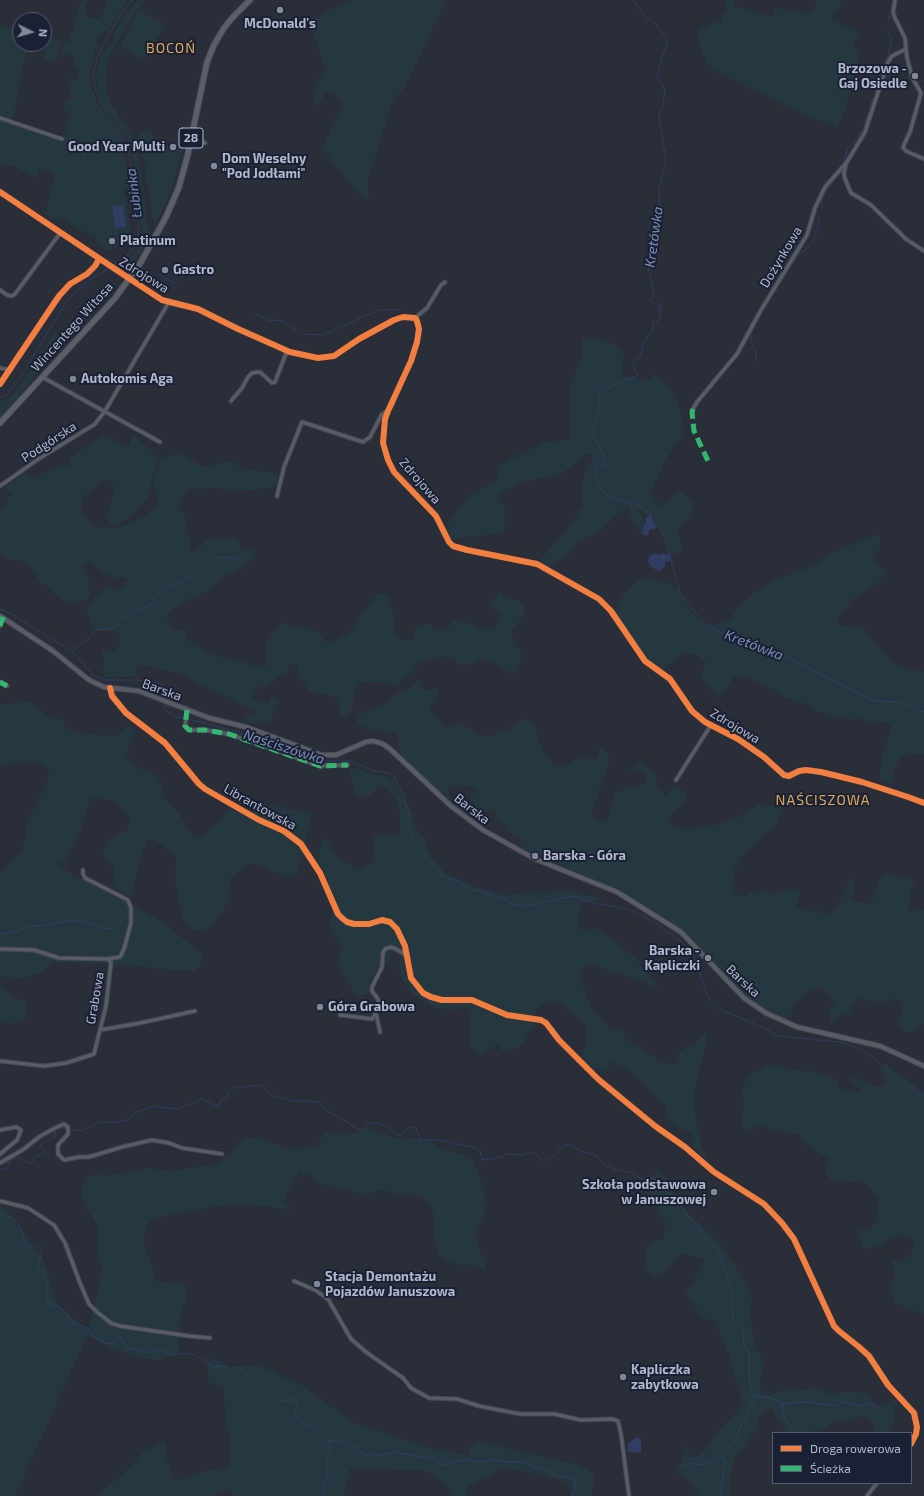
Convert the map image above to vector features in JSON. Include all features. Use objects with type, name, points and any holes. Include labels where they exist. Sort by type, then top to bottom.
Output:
[{"type":"main road","name":"Wincentego Witosa","points":[[0,423],[116,297],[141,262],[171,207],[182,175],[203,77],[209,57],[224,28],[235,14],[250,0]]},
{"type":"street","points":[[895,0],[893,12],[905,38],[912,77],[923,93],[910,132],[903,147],[924,159]]},
{"type":"street","name":"Dożynkowa","points":[[693,409],[697,402],[737,354],[761,310],[807,235],[815,208],[825,187],[847,162],[868,127],[888,62],[892,56],[906,48]]},
{"type":"street","points":[[0,118],[62,139]]},
{"type":"street","points":[[190,140],[205,143]]},
{"type":"street","points":[[847,162],[844,173],[845,179],[852,193],[871,205],[906,239],[924,251]]},
{"type":"street","name":"Zdrojowa","points":[[0,192],[61,232],[103,262],[169,302],[198,309],[287,351],[318,358],[334,356],[360,339],[394,320],[403,317],[415,318],[419,329],[417,342],[411,361],[388,411],[383,435],[385,452],[394,472],[436,516],[449,542],[454,546],[467,550],[537,564],[599,599],[611,612],[645,661],[670,679],[692,711],[711,725],[738,738],[764,757],[784,775],[789,776],[806,770],[862,782],[924,803]]},
{"type":"street","points":[[0,290],[7,295],[12,296],[15,294],[61,232]]},
{"type":"street","points":[[415,318],[427,308],[441,285],[445,282]]},
{"type":"street","name":"Podgórska","points":[[0,486],[37,460],[95,424],[105,411],[169,302]]},
{"type":"street","points":[[0,368],[10,370],[27,344]]},
{"type":"street","points":[[231,401],[242,388],[248,376],[252,372],[260,372],[272,382],[275,382],[287,351]]},
{"type":"street","points":[[42,377],[160,442]]},
{"type":"street","name":"Zdrojowa","points":[[277,496],[284,466],[302,422],[363,442],[370,437],[382,414],[388,411]]},
{"type":"street","points":[[0,626],[1,617]]},
{"type":"street","name":"Barska","points":[[1,617],[53,651],[89,680],[104,687],[138,691],[215,720],[246,727],[322,755],[336,755],[366,742],[383,744],[451,806],[487,833],[537,860],[617,892],[680,932],[740,994],[766,1013],[797,1027],[880,1046],[924,1066]]},
{"type":"street","points":[[0,682],[7,686]]},
{"type":"street","name":"Librantowska","points":[[110,688],[112,696],[126,713],[165,743],[199,784],[205,789],[259,820],[284,831],[301,844],[320,873],[338,914],[342,918],[347,922],[354,924],[369,924],[382,920],[390,922],[402,938],[411,978],[423,993],[442,1000],[472,1000],[507,1015],[534,1018],[546,1023],[559,1040],[598,1079],[655,1126],[685,1147],[714,1172],[754,1197],[772,1213],[794,1239],[834,1326],[869,1356],[888,1385],[914,1412],[917,1427],[916,1434],[912,1442]]},
{"type":"street","points":[[187,710],[184,726],[189,730],[205,730],[229,734],[320,766],[348,765]]},
{"type":"street","points":[[676,780],[711,725]]},
{"type":"street","points":[[83,870],[85,878],[128,900],[131,908],[131,923],[124,949],[120,957],[108,959]]},
{"type":"street","points":[[340,1015],[372,1019],[380,1006],[378,998],[372,991],[372,987],[382,968],[383,953],[385,949],[391,947],[406,955]]},
{"type":"street","name":"Grabowa","points":[[0,949],[34,950],[59,958],[108,959],[111,964],[106,1006],[94,1054],[75,1061],[44,1066],[0,1061]]},
{"type":"street","points":[[100,1030],[195,1011]]},
{"type":"street","points":[[376,1012],[380,1032]]},
{"type":"street","points":[[0,1163],[24,1149],[40,1137],[64,1124],[68,1128],[68,1134],[58,1145],[58,1154],[64,1160],[89,1157],[152,1140],[168,1142],[182,1148],[222,1154]]},
{"type":"street","points":[[0,1130],[16,1127],[21,1130],[17,1140],[0,1154]]},
{"type":"street","points":[[0,1201],[28,1208],[54,1225],[65,1243],[89,1304],[111,1323],[120,1326],[210,1338]]},
{"type":"street","points":[[294,1280],[315,1290],[328,1299],[340,1323],[351,1339],[366,1352],[398,1374],[411,1388],[429,1398],[457,1399],[486,1408],[520,1414],[554,1414],[581,1420],[612,1419],[618,1421],[629,1496]]},
{"type":"street","points":[[867,1496],[876,1484]]},
{"type":"shaded area","points":[[81,0],[88,0],[85,10],[87,11],[86,16],[99,19],[103,15],[107,0],[128,0],[107,32],[103,30],[96,42],[100,44],[95,51],[91,69],[90,83],[98,104],[122,137],[131,191],[124,189],[130,228],[127,240],[123,245],[108,251],[96,244],[96,237],[78,229],[61,217],[58,221],[44,213],[48,204],[55,175],[40,168],[35,179],[16,167],[0,163],[0,120],[62,141],[70,114],[65,113],[64,102],[71,99],[71,92],[67,79],[77,80],[79,68],[73,67],[75,56],[61,53],[64,42],[69,42]]},
{"type":"shaded area","points":[[138,0],[145,0],[127,24],[107,60],[105,70],[105,82],[111,104],[130,133],[135,144],[150,235],[134,265],[125,272],[120,265],[129,256],[129,258],[132,256],[138,247],[142,235],[139,199],[143,198],[142,190],[138,190],[132,152],[128,139],[106,110],[99,95],[96,79],[99,61],[105,48],[107,46],[110,47],[115,38],[112,36],[124,17]]},
{"type":"shaded area","points":[[350,0],[446,0],[404,89],[393,99],[367,183],[369,201],[362,197],[344,177],[322,148],[343,103],[333,93],[326,92],[318,107],[314,104],[312,94],[325,67],[310,23],[331,9]]},
{"type":"shaded area","points":[[727,0],[734,0],[733,5],[772,17],[774,10],[781,8],[809,13],[813,10],[818,0],[840,0],[841,4],[831,20],[859,32],[852,47],[860,52],[845,110],[837,127],[805,115],[757,92],[714,70],[707,63],[699,41],[699,27],[707,29],[715,19],[719,22],[722,21],[722,14],[728,9],[726,4]]},
{"type":"shaded area","points":[[139,10],[165,25],[144,60],[120,46]]},
{"type":"shaded area","points":[[0,25],[12,29],[12,52],[26,52],[13,120],[0,116]]},
{"type":"shaded area","points":[[52,38],[61,41],[56,62],[43,60],[44,52],[52,52]]},
{"type":"shaded area","points":[[143,131],[150,131],[156,145],[182,148],[185,141],[171,192],[156,223],[152,216],[144,159],[138,136]]},
{"type":"shaded area","points":[[55,332],[69,339],[30,381],[14,403],[0,416],[0,402],[7,399],[17,390]]},
{"type":"shaded area","points":[[582,338],[604,340],[616,345],[624,351],[622,372],[624,376],[646,381],[656,375],[671,389],[677,400],[684,423],[683,433],[665,461],[651,493],[658,504],[662,507],[673,495],[681,490],[692,503],[692,510],[688,518],[678,530],[682,548],[680,553],[671,553],[655,518],[636,508],[646,522],[641,533],[635,524],[628,519],[630,506],[622,510],[597,533],[578,541],[569,554],[550,567],[538,562],[560,538],[584,506],[580,496],[584,476],[594,455],[587,454],[561,474],[522,482],[497,496],[505,509],[504,533],[451,539],[446,530],[452,516],[471,495],[497,481],[499,466],[545,442],[571,440],[571,384],[581,360],[583,347]]},
{"type":"shaded area","points":[[103,435],[128,446],[134,435],[151,450],[155,456],[157,464],[151,481],[152,492],[137,511],[117,525],[110,525],[107,520],[114,488],[111,480],[104,479],[82,498],[81,509],[86,518],[95,527],[118,528],[139,519],[156,507],[158,498],[154,483],[160,459],[168,456],[179,453],[204,467],[232,461],[241,468],[278,474],[277,484],[271,487],[254,490],[230,490],[215,488],[193,489],[187,491],[181,501],[178,509],[184,513],[189,536],[189,547],[192,553],[202,546],[204,541],[215,537],[225,540],[236,538],[240,544],[239,549],[246,548],[254,550],[257,555],[237,572],[225,576],[206,592],[189,599],[169,611],[166,617],[170,623],[170,628],[184,630],[190,642],[198,645],[207,653],[264,668],[267,663],[265,646],[282,622],[288,626],[308,628],[317,632],[322,636],[325,642],[337,640],[347,634],[354,626],[377,594],[385,593],[389,597],[388,605],[394,614],[394,635],[404,641],[411,640],[418,626],[430,623],[434,630],[442,630],[449,627],[453,621],[472,624],[477,628],[493,629],[502,616],[489,602],[497,596],[498,592],[502,593],[509,599],[520,601],[524,607],[524,615],[511,634],[522,656],[515,672],[510,673],[496,664],[481,659],[471,665],[459,665],[456,660],[447,656],[433,659],[418,663],[415,667],[417,668],[396,685],[382,682],[363,682],[353,693],[354,702],[349,714],[346,717],[341,715],[338,701],[324,693],[319,694],[311,692],[299,675],[298,667],[289,663],[286,673],[277,677],[267,687],[258,687],[251,698],[269,703],[271,697],[280,700],[271,718],[272,723],[266,724],[249,723],[243,721],[246,717],[257,714],[257,711],[197,684],[183,674],[141,665],[136,668],[137,676],[103,677],[104,660],[101,650],[114,651],[121,640],[120,633],[92,628],[86,608],[107,587],[110,587],[116,591],[121,591],[128,578],[110,577],[92,563],[88,562],[84,564],[82,568],[89,581],[88,589],[91,594],[88,598],[78,603],[73,599],[69,602],[63,601],[47,586],[41,583],[26,562],[5,558],[0,552],[0,511],[12,494],[4,487],[27,472],[32,478],[63,464],[70,466],[70,458]]},
{"type":"shaded area","points":[[874,535],[880,536],[880,547],[873,561],[886,571],[877,584],[853,599],[839,616],[839,626],[863,627],[884,654],[899,666],[910,670],[924,672],[924,754],[902,756],[894,770],[891,785],[879,779],[883,753],[890,734],[891,725],[884,722],[876,724],[865,721],[862,716],[853,720],[829,715],[817,711],[809,705],[783,697],[772,688],[747,678],[735,676],[719,699],[700,676],[706,661],[693,654],[683,653],[659,672],[636,647],[615,610],[625,592],[639,580],[659,580],[678,588],[691,613],[704,623],[714,625],[728,622],[737,609],[753,594],[771,581],[815,565],[829,554]]},
{"type":"shaded area","points":[[419,679],[421,686],[427,691],[438,688],[439,693],[430,709],[435,717],[447,727],[459,723],[465,725],[478,734],[486,736],[487,739],[499,731],[507,730],[524,718],[538,728],[536,731],[539,741],[547,757],[552,763],[560,766],[568,766],[572,760],[576,759],[595,759],[599,749],[602,748],[611,759],[604,773],[606,775],[597,794],[599,796],[591,812],[595,818],[604,822],[608,817],[615,794],[620,792],[623,788],[641,786],[647,780],[645,774],[640,771],[629,771],[640,763],[644,764],[658,777],[653,785],[658,787],[665,797],[672,789],[678,787],[687,796],[685,801],[668,817],[670,824],[673,827],[677,826],[685,830],[716,825],[739,817],[759,805],[780,805],[782,811],[775,826],[739,859],[739,864],[733,870],[735,878],[732,885],[734,891],[740,896],[745,896],[749,893],[763,892],[773,894],[788,889],[794,889],[796,891],[800,891],[795,907],[809,912],[817,910],[821,912],[821,915],[824,912],[829,914],[836,909],[852,876],[854,884],[852,901],[868,904],[872,901],[881,875],[884,872],[896,876],[903,876],[912,880],[914,884],[910,895],[908,908],[910,913],[924,909],[924,1023],[914,1032],[905,1032],[900,1028],[899,1020],[902,1012],[901,1002],[895,998],[879,1005],[877,1001],[867,1001],[862,997],[850,1009],[853,1013],[852,1016],[846,1013],[838,1015],[836,1021],[831,1023],[828,1010],[835,1003],[829,996],[828,992],[825,993],[823,988],[810,990],[797,1001],[794,1004],[787,1021],[748,998],[687,933],[616,889],[521,848],[521,839],[507,831],[508,828],[498,821],[497,816],[493,811],[487,812],[476,809],[471,798],[476,789],[469,785],[460,787],[453,785],[447,786],[449,794],[453,800],[447,797],[420,775],[399,752],[398,735],[394,732],[387,734],[381,731],[369,731],[356,722],[359,715],[385,704],[398,693],[412,687]]},
{"type":"shaded area","points":[[30,702],[53,718],[63,720],[65,727],[76,732],[116,737],[127,725],[135,732],[126,755],[137,767],[156,775],[161,782],[166,801],[178,812],[192,835],[199,839],[221,820],[229,808],[238,812],[257,812],[265,818],[270,803],[276,806],[312,813],[297,875],[282,876],[260,865],[249,863],[230,878],[228,902],[216,921],[210,927],[203,930],[193,930],[186,925],[182,917],[175,880],[176,856],[154,840],[147,839],[136,874],[131,897],[114,887],[112,883],[114,869],[103,855],[108,842],[128,830],[130,820],[117,803],[106,799],[91,798],[81,829],[64,863],[56,862],[73,875],[109,890],[165,924],[202,954],[201,963],[195,971],[127,965],[53,962],[41,973],[21,978],[0,978],[0,873],[23,849],[27,823],[45,787],[49,773],[48,768],[38,763],[13,763],[0,765],[0,704]]},
{"type":"shaded area","points":[[350,767],[387,777],[395,782],[410,809],[417,831],[427,841],[428,851],[432,858],[447,875],[467,884],[506,896],[526,892],[544,893],[571,890],[587,896],[595,896],[600,899],[597,901],[581,902],[578,927],[584,931],[590,928],[599,929],[617,942],[628,953],[634,956],[658,985],[653,987],[628,976],[611,973],[594,964],[588,964],[581,970],[579,975],[584,990],[592,1009],[606,1025],[612,1029],[621,1029],[627,1040],[644,1049],[659,1061],[668,1064],[676,1063],[679,1052],[694,1045],[706,1032],[707,1038],[695,1089],[695,1116],[700,1135],[700,1145],[706,1154],[706,1159],[692,1147],[693,1135],[669,1122],[665,1106],[634,1074],[611,1061],[606,1071],[593,1068],[582,1056],[587,1036],[586,1026],[563,1005],[552,1001],[534,1011],[534,1027],[528,1034],[525,1042],[512,1051],[502,1051],[498,1044],[480,1055],[469,1045],[471,1017],[466,1007],[441,1009],[429,1005],[410,992],[399,973],[400,956],[393,952],[390,959],[374,973],[369,982],[369,992],[359,997],[353,991],[339,966],[341,946],[330,928],[332,911],[331,889],[318,861],[321,845],[323,838],[328,842],[337,857],[343,862],[348,863],[355,869],[362,869],[373,861],[375,842],[373,836],[400,835],[400,814],[396,801],[388,789],[384,787],[378,788],[368,796],[358,798],[352,780]]},
{"type":"shaded area","points":[[238,791],[239,795],[267,804],[265,810],[243,804],[235,800]]},
{"type":"shaded area","points":[[0,987],[13,997],[27,1001],[26,1019],[12,1024],[0,1022]]},
{"type":"shaded area","points":[[886,1063],[894,1071],[924,1092],[924,1314],[894,1302],[890,1285],[895,1276],[894,1267],[890,1260],[902,1261],[911,1253],[914,1245],[911,1239],[902,1235],[891,1238],[880,1245],[867,1249],[861,1247],[861,1240],[856,1231],[870,1228],[878,1220],[877,1212],[879,1200],[867,1184],[859,1181],[843,1183],[831,1180],[827,1175],[826,1166],[830,1160],[802,1141],[800,1134],[780,1132],[758,1125],[753,1131],[745,1132],[741,1121],[744,1105],[742,1092],[746,1080],[752,1071],[754,1073],[757,1072],[767,1064],[811,1073],[813,1071],[834,1078],[838,1083],[839,1088],[862,1092],[850,1080],[853,1077],[877,1087],[882,1086],[887,1082],[880,1069]]},
{"type":"shaded area","points":[[368,1128],[404,1140],[411,1137],[428,1140],[442,1149],[467,1156],[473,1160],[483,1185],[485,1202],[484,1216],[475,1230],[486,1270],[470,1265],[457,1265],[439,1256],[435,1241],[435,1223],[432,1208],[422,1196],[402,1195],[381,1190],[365,1195],[316,1183],[310,1174],[299,1172],[294,1182],[287,1190],[284,1203],[293,1210],[254,1205],[225,1205],[171,1214],[150,1221],[143,1237],[146,1251],[157,1282],[184,1283],[187,1298],[180,1314],[179,1354],[158,1360],[133,1356],[87,1336],[15,1496],[0,1496],[0,1202],[44,1261],[57,1305],[88,1330],[99,1291],[101,1267],[98,1255],[97,1225],[82,1200],[83,1186],[86,1177],[148,1168],[173,1171],[216,1164],[231,1153],[244,1138],[258,1138],[290,1149],[317,1147],[324,1133],[354,1133]]},
{"type":"shaded area","points":[[658,1170],[667,1180],[676,1199],[696,1222],[723,1248],[746,1286],[752,1300],[750,1314],[754,1343],[756,1350],[764,1360],[763,1371],[759,1382],[763,1395],[782,1391],[787,1388],[802,1390],[813,1387],[830,1394],[848,1392],[866,1393],[873,1402],[879,1405],[887,1404],[893,1400],[897,1401],[894,1413],[895,1419],[886,1432],[876,1432],[873,1422],[863,1416],[845,1422],[833,1419],[827,1428],[811,1432],[785,1432],[782,1424],[771,1408],[759,1417],[758,1428],[733,1459],[729,1496],[699,1496],[691,1482],[677,1473],[676,1468],[680,1463],[688,1442],[688,1455],[696,1458],[704,1452],[718,1432],[735,1415],[741,1404],[739,1384],[735,1378],[729,1356],[716,1321],[702,1318],[685,1293],[691,1286],[705,1260],[683,1253],[673,1261],[669,1269],[661,1274],[655,1276],[644,1269],[646,1247],[658,1240],[664,1240],[665,1220],[662,1219],[649,1190],[652,1177]]},
{"type":"shaded area","points":[[209,1357],[230,1367],[258,1365],[303,1386],[353,1423],[429,1448],[470,1455],[468,1448],[477,1441],[580,1465],[594,1475],[592,1496],[570,1496],[571,1483],[528,1472],[502,1468],[466,1488],[468,1496],[453,1496],[450,1489],[429,1471],[350,1468],[344,1496],[232,1496],[230,1489],[211,1496],[98,1496],[133,1464],[143,1452],[164,1441],[167,1452],[167,1460],[174,1482],[210,1470],[227,1469],[230,1455],[229,1434],[225,1417],[224,1387],[208,1382]]},
{"type":"water","points":[[123,205],[126,227],[115,228],[112,206]]},
{"type":"water","points":[[652,515],[652,520],[657,528],[653,530],[651,528],[647,536],[641,533],[646,522],[646,518]]},
{"type":"water","points":[[653,553],[659,555],[664,553],[666,555],[671,553],[670,560],[667,562],[665,561],[665,566],[661,570],[658,571],[650,566],[648,561],[650,555],[653,555]]},
{"type":"water","points":[[636,1437],[641,1439],[641,1453],[629,1452],[627,1450],[628,1444]]},
{"type":"waterway","name":"Łubinka","points":[[114,265],[131,253],[135,246],[139,231],[138,218],[130,158],[123,135],[108,116],[101,103],[96,92],[93,75],[98,55],[119,17],[132,0]]},
{"type":"waterway","name":"Kretówka","points":[[633,0],[646,18],[654,22],[668,43],[662,57],[657,77],[665,89],[663,106],[659,114],[666,161],[659,188],[660,213],[648,268],[654,293],[651,301],[661,306],[659,320],[653,322],[653,330],[643,343],[640,357],[633,362],[634,369],[639,375],[599,391],[599,410],[595,421],[590,425],[595,429],[593,436],[605,457],[604,465],[597,464],[595,471],[599,486],[606,495],[641,506],[652,518],[662,532],[680,593],[704,623],[729,637],[779,653],[874,701],[899,702],[924,712]]},
{"type":"waterway","points":[[889,21],[890,14]]},
{"type":"waterway","points":[[887,60],[892,39],[888,31]]},
{"type":"waterway","points":[[877,87],[882,77]]},
{"type":"waterway","points":[[839,168],[843,165],[848,147],[851,146],[863,129],[873,98]]},
{"type":"waterway","points":[[823,208],[821,202],[826,191],[840,172]]},
{"type":"waterway","points":[[778,286],[797,257],[813,242],[818,228],[819,216]]},
{"type":"waterway","points":[[127,257],[134,264]]},
{"type":"waterway","name":"Łubinka","points":[[0,398],[6,396],[19,380],[68,299],[90,280],[109,268]]},
{"type":"waterway","points":[[158,274],[176,284]]},
{"type":"waterway","points":[[756,360],[756,353],[751,340],[751,334],[776,289]]},
{"type":"waterway","points":[[303,334],[323,335],[379,310],[402,310]]},
{"type":"waterway","points":[[256,314],[270,321],[279,320],[300,333]]},
{"type":"waterway","points":[[72,651],[87,640],[96,630],[113,629],[122,618],[142,608],[148,607],[162,588],[195,576],[215,559],[224,557],[236,559]]},
{"type":"waterway","name":"Naściszówka","points":[[0,609],[15,616],[74,653],[94,676],[106,680],[138,680],[157,683],[162,685],[166,690],[166,699]]},
{"type":"waterway","name":"Naściszówka","points":[[165,703],[165,709],[168,712],[176,717],[184,718]]},
{"type":"waterway","name":"Naściszówka","points":[[188,719],[238,732],[321,761],[351,761],[373,771],[385,772],[393,775],[403,793],[409,814],[410,833],[413,841],[440,873],[447,878],[458,881],[472,890],[477,890],[505,899],[512,904],[523,906],[574,896],[594,903],[628,909],[655,922],[693,953],[708,997],[719,1009],[779,1036],[840,1042],[863,1050],[907,1086],[924,1096]]},
{"type":"waterway","points":[[0,934],[16,932],[28,926],[49,925],[73,920],[91,923],[105,929],[112,928]]},
{"type":"waterway","points":[[69,1131],[83,1130],[100,1122],[118,1122],[128,1120],[133,1116],[134,1112],[138,1112],[152,1106],[176,1109],[193,1103],[198,1103],[201,1098],[218,1106],[221,1100],[228,1097],[228,1091],[235,1087],[261,1085],[273,1096],[294,1101],[311,1101],[320,1103],[326,1110],[349,1123],[353,1127],[361,1130],[363,1130],[369,1123],[378,1123],[389,1127],[396,1135],[402,1136],[409,1127],[416,1128],[420,1139],[445,1141],[476,1148],[480,1151],[482,1159],[485,1160],[502,1157],[505,1154],[523,1155],[529,1152],[536,1154],[543,1161],[553,1157],[563,1146],[572,1145],[581,1151],[597,1156],[603,1164],[618,1170],[633,1173],[641,1179],[651,1178],[656,1180],[663,1189],[678,1202],[688,1216],[696,1222],[703,1235],[719,1250],[732,1292],[733,1319],[741,1327],[744,1334],[743,1343],[750,1356],[750,1384],[755,1398],[734,1441],[728,1447],[723,1456],[726,1462],[720,1496]]},
{"type":"waterway","points":[[0,1169],[7,1170],[10,1161],[14,1158],[19,1158],[29,1163],[34,1161],[33,1158],[45,1152],[41,1146],[42,1143],[54,1138],[56,1136],[56,1129],[61,1127],[65,1127],[66,1129]]},
{"type":"waterway","points":[[0,1213],[4,1216],[12,1217],[19,1225],[24,1243],[28,1246],[37,1246],[42,1249],[38,1266],[48,1285],[46,1296],[48,1301],[52,1305],[60,1307],[72,1322],[88,1328],[94,1337],[104,1343],[113,1343],[116,1338],[120,1336],[126,1348],[141,1350],[146,1353],[159,1349],[172,1355],[186,1353],[196,1355]]},
{"type":"waterway","points":[[199,1357],[214,1367],[224,1366],[232,1371],[238,1367],[280,1401],[296,1400],[297,1407],[295,1412],[298,1421],[319,1428],[329,1440],[331,1448],[326,1463],[329,1472],[324,1485],[323,1496]]},
{"type":"waterway","points":[[755,1396],[771,1398],[782,1403],[808,1402],[835,1406],[844,1402],[858,1406],[869,1404],[880,1408]]},
{"type":"waterway","points":[[782,1404],[785,1420],[794,1432]]},
{"type":"waterway","points":[[329,1440],[341,1442],[348,1446],[357,1446],[361,1452],[366,1455],[383,1455],[394,1452],[433,1458],[442,1465],[463,1460],[482,1462],[494,1460],[505,1462],[522,1462],[542,1468],[556,1475],[575,1480],[576,1489],[571,1496]]},
{"type":"waterway","points":[[681,1467],[690,1463],[702,1465],[723,1456]]},
{"type":"marked path","points":[[693,409],[694,431],[709,463]]},
{"type":"marked path","points":[[0,626],[3,617]]},
{"type":"marked path","points":[[0,682],[7,686]]},
{"type":"marked path","points":[[187,710],[185,726],[189,730],[205,730],[229,734],[320,766],[348,765]]},
{"type":"cycle path","points":[[0,192],[162,300],[198,309],[290,352],[318,358],[334,356],[359,339],[394,320],[403,317],[415,318],[419,329],[417,342],[411,361],[385,419],[383,443],[388,460],[394,472],[436,516],[449,542],[453,546],[537,564],[599,599],[611,611],[645,661],[670,679],[692,711],[705,722],[738,739],[764,757],[784,775],[789,776],[799,771],[806,770],[821,772],[862,782],[924,803]]},
{"type":"cycle path","points":[[0,384],[59,296],[70,284],[87,274],[95,266],[99,259]]},
{"type":"cycle path","points":[[110,688],[112,696],[126,713],[165,743],[199,784],[205,789],[259,820],[284,831],[301,844],[320,873],[338,914],[342,918],[347,922],[354,924],[369,924],[382,920],[390,922],[397,929],[405,946],[411,978],[423,993],[442,1000],[472,1000],[507,1015],[541,1020],[546,1023],[559,1040],[598,1079],[655,1126],[685,1147],[714,1172],[764,1204],[782,1223],[794,1239],[834,1326],[869,1356],[888,1385],[914,1413],[917,1427],[916,1434],[912,1442]]},
{"type":"place","name":"McDonald's","points":[[280,10]]},
{"type":"place","name":"Brzozowa - Gaj Osiedle","points":[[915,76]]},
{"type":"place","name":"Good Year Multi","points":[[173,147]]},
{"type":"place","name":"Dom Weselny \"Pod Jodłami\"","points":[[214,166]]},
{"type":"place","name":"Platinum","points":[[112,241]]},
{"type":"place","name":"Gastro","points":[[165,270]]},
{"type":"place","name":"Autokomis Aga","points":[[73,379]]},
{"type":"place","name":"Barska - Góra","points":[[535,856]]},
{"type":"place","name":"Barska - Kapliczki","points":[[708,958]]},
{"type":"place","name":"Góra Grabowa","points":[[320,1007]]},
{"type":"place","name":"Szkoła podstawowa w Januszowej","points":[[714,1192]]},
{"type":"place","name":"Stacja Demontażu Pojazdów Januszowa","points":[[317,1284]]},
{"type":"place","name":"Kapliczka zabytkowa","points":[[623,1377]]},
{"type":"district","name":"BOCOŃ","points":[[171,48]]},
{"type":"district","name":"NAŚCISZOWA","points":[[823,800]]}]
